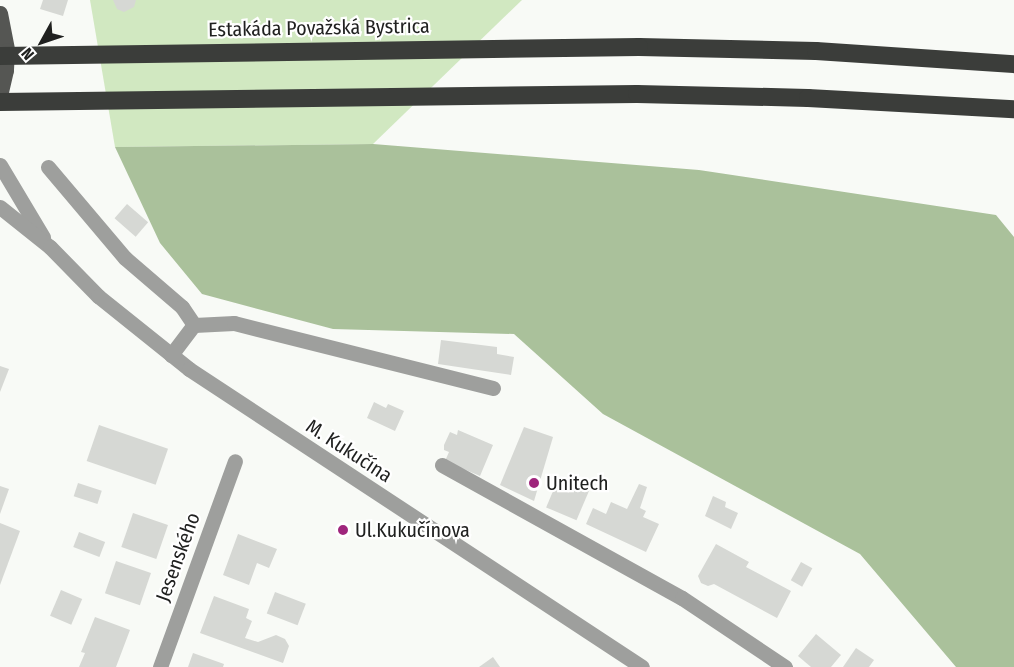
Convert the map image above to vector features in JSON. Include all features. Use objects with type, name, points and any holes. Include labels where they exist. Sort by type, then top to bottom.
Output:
[{"type":"highway","name":"Estakáda Považská Bystrica","points":[[0,56],[639,47],[816,51],[1014,64]]},
{"type":"highway","points":[[0,102],[637,94],[808,98],[1014,109]]},
{"type":"main road","points":[[0,13],[7,50],[6,70],[0,95]]},
{"type":"street","name":"M. Kukučína","points":[[0,165],[50,247]]},
{"type":"street","points":[[48,167],[125,258],[182,308],[194,325]]},
{"type":"street","name":"M. Kukučína","points":[[0,207],[50,247],[98,296],[171,354],[270,424],[642,667]]},
{"type":"street","points":[[171,354],[194,325],[234,323],[493,388]]},
{"type":"street","name":"Jesenského","points":[[160,667],[236,461]]},
{"type":"street","points":[[441,465],[682,598],[785,667]]},
{"type":"green space","points":[[90,0],[522,0],[373,144],[115,147]]},
{"type":"green space","points":[[373,144],[699,170],[996,215],[1014,237],[1014,667],[956,667],[860,554],[603,414],[514,334],[333,329],[202,294],[160,243],[115,147]]},
{"type":"building","points":[[43,0],[68,0],[63,16],[40,9]]},
{"type":"building","points":[[113,0],[136,0],[134,7],[124,12],[117,9]]},
{"type":"building","points":[[127,204],[148,222],[136,237],[115,218]]},
{"type":"building","points":[[441,340],[497,347],[497,354],[514,357],[511,375],[438,364]]},
{"type":"building","points":[[0,366],[9,369],[0,392]]},
{"type":"building","points":[[374,402],[386,408],[388,404],[404,411],[395,431],[367,418]]},
{"type":"building","points":[[99,425],[168,449],[156,485],[87,461]]},
{"type":"building","points":[[524,427],[553,437],[534,501],[500,485]]},
{"type":"building","points":[[458,430],[493,445],[480,476],[445,461],[449,452],[444,450],[444,445],[450,432],[457,435]]},
{"type":"building","points":[[559,477],[589,490],[576,520],[546,507]]},
{"type":"building","points":[[78,483],[102,491],[97,504],[74,496]]},
{"type":"building","points":[[639,484],[647,487],[640,508],[646,511],[643,517],[659,524],[646,552],[586,524],[593,508],[606,514],[611,502],[627,509]]},
{"type":"building","points":[[0,486],[9,489],[0,514]]},
{"type":"building","points":[[713,496],[726,502],[725,507],[738,513],[731,529],[705,516]]},
{"type":"building","points":[[133,513],[168,525],[156,559],[121,547]]},
{"type":"building","points":[[0,523],[20,531],[0,585]]},
{"type":"building","points":[[79,532],[105,542],[99,557],[73,547]]},
{"type":"building","points":[[238,534],[277,549],[269,568],[257,563],[249,585],[223,575]]},
{"type":"building","points":[[716,544],[749,562],[746,567],[791,591],[777,618],[714,584],[708,586],[701,583],[698,576]]},
{"type":"building","points":[[116,561],[151,573],[140,605],[105,593]]},
{"type":"building","points":[[801,562],[812,568],[802,587],[791,580]]},
{"type":"building","points":[[61,590],[82,599],[71,625],[50,616]]},
{"type":"building","points":[[275,592],[306,604],[298,625],[267,613]]},
{"type":"building","points":[[214,596],[249,609],[246,618],[252,621],[245,638],[258,642],[276,635],[285,639],[289,646],[283,663],[200,633]]},
{"type":"building","points":[[95,617],[130,630],[116,667],[79,667],[85,653],[81,652]]},
{"type":"building","points":[[816,634],[841,655],[831,667],[811,667],[798,656]]},
{"type":"building","points":[[856,648],[874,660],[869,667],[843,667]]},
{"type":"building","points":[[193,653],[224,664],[223,667],[188,667]]},
{"type":"building","points":[[493,657],[500,667],[479,667]]},
{"type":"place","name":"Unitech","points":[[534,483]]},
{"type":"place","name":"Ul.Kukučínova","points":[[343,530]]}]
